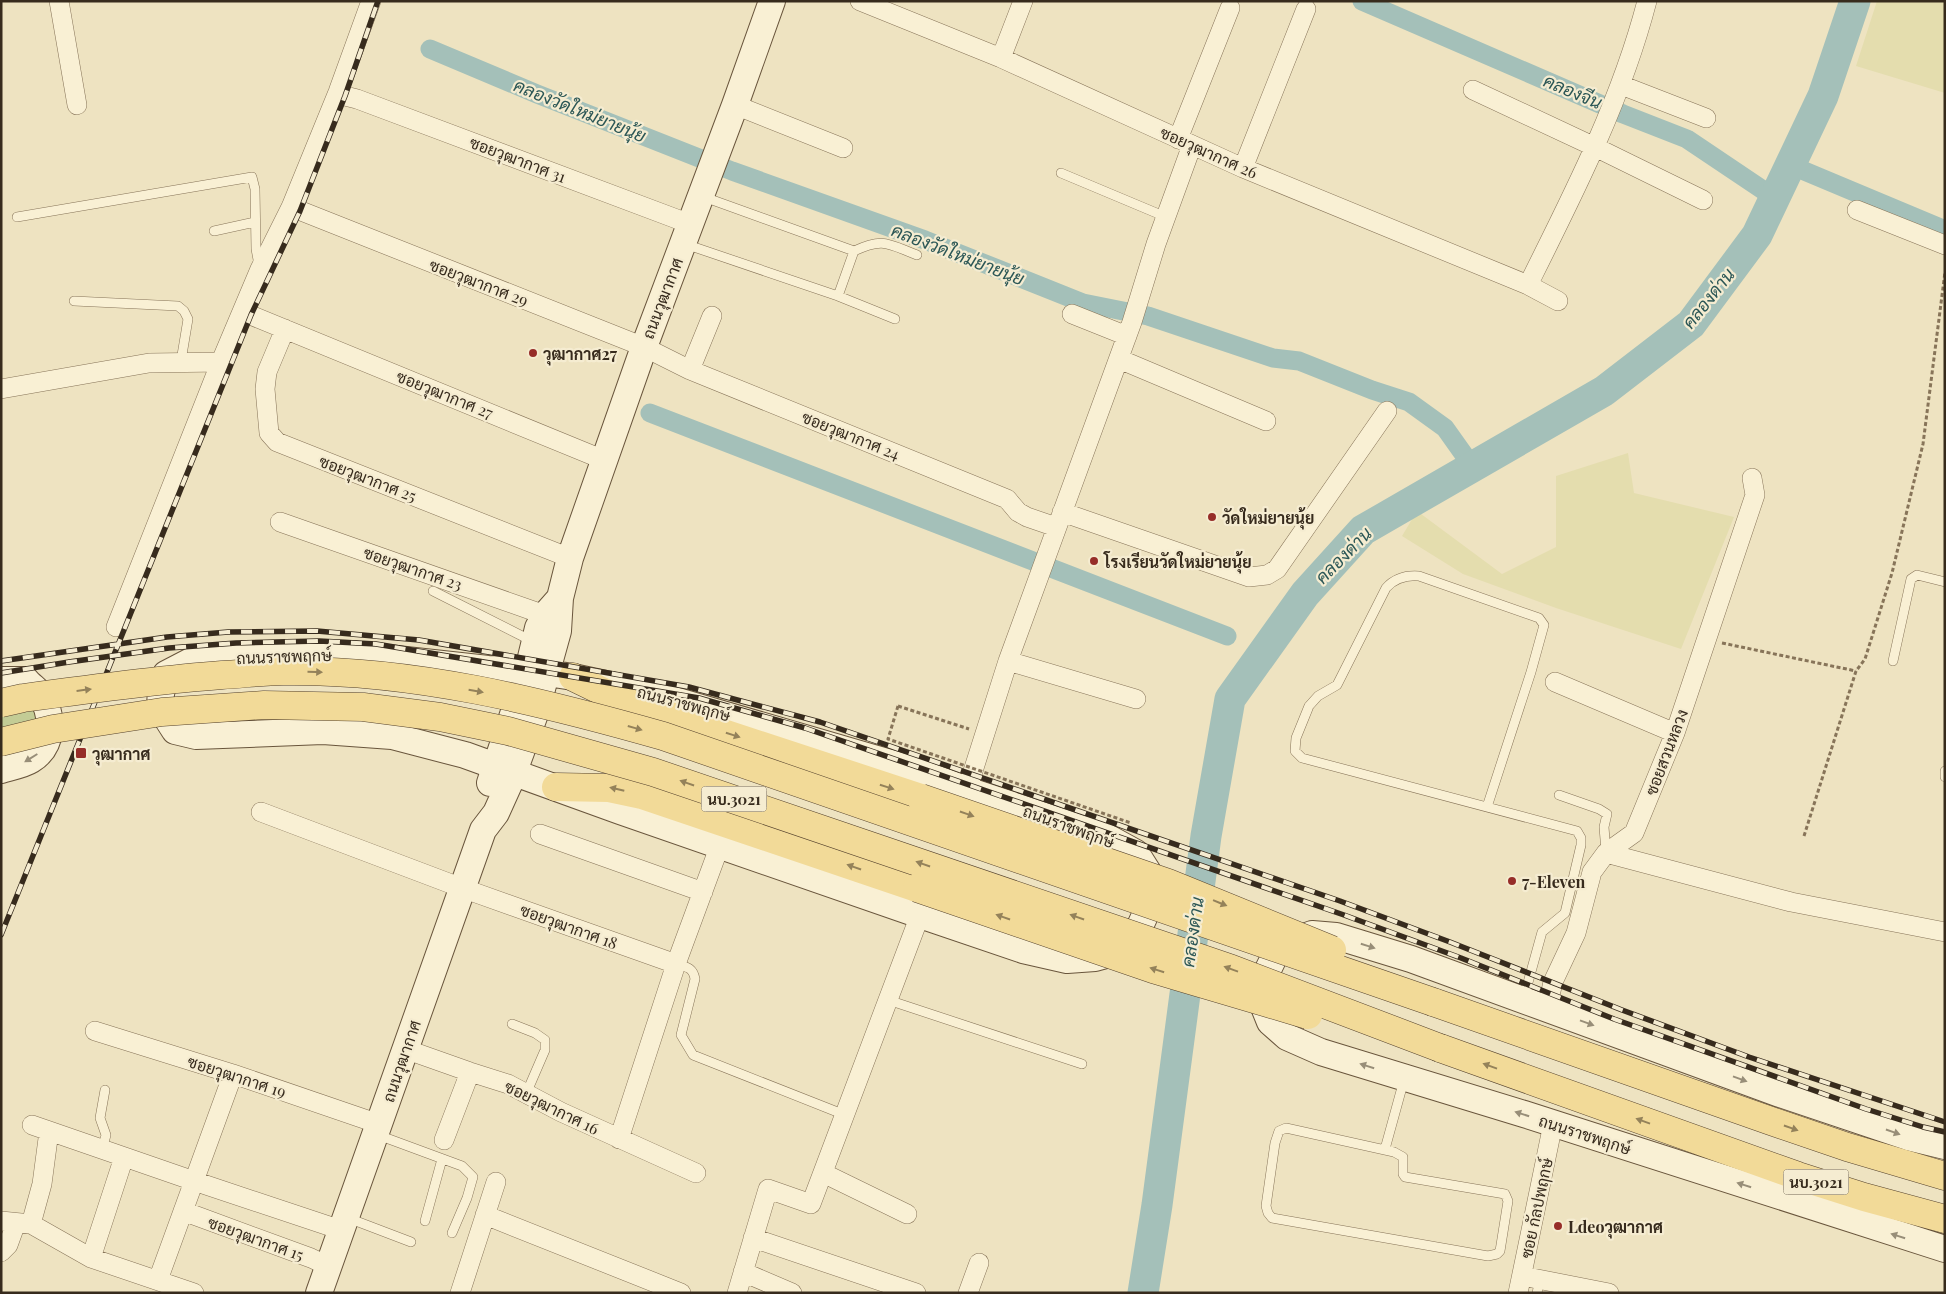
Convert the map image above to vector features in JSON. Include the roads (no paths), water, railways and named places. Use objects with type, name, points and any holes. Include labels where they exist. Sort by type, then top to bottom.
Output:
[{"type":"main road","name":"ถนนวุฒากาศ","points":[[319,1293],[487,815],[504,770],[536,714],[549,674],[546,622],[644,347],[736,105],[772,1]]},
{"type":"main road","points":[[488,669],[504,660],[546,622],[562,655],[549,674],[921,798],[1168,883],[1325,946],[1433,1002]]},
{"type":"main road","name":"ถนนราชพฤกษ์","points":[[293,654],[351,654],[488,669],[549,674],[657,695],[911,769],[967,790],[1105,836],[1136,853],[1148,872],[1151,890],[1146,913],[1136,936],[1117,952],[1095,958],[1067,960],[1023,950],[920,915],[465,755],[392,736],[323,731],[196,736],[175,731],[161,710],[160,694],[166,674],[191,661],[293,654]]},
{"type":"main road","name":"ถนนราชพฤกษ์","points":[[1,703],[23,698],[163,680],[282,671],[370,674],[507,696],[584,714],[663,736],[1847,1147],[1937,1172]]},
{"type":"main road","points":[[1,680],[26,680],[40,694],[47,708],[51,727],[46,747],[31,760],[1,770]]},
{"type":"main road","name":"ถนนราชพฤกษ์","points":[[1,742],[53,729],[162,712],[264,705],[363,707],[440,717],[508,731],[681,781],[1232,970],[1688,1138],[1807,1179],[1945,1219]]},
{"type":"main road","points":[[465,755],[475,767],[487,815],[514,799],[556,787],[609,788],[642,795],[1153,969],[1318,1018],[1440,1048]]},
{"type":"main road","name":"ถนนราชพฤกษ์","points":[[1945,1146],[1908,1137],[1780,1094],[1411,960],[1336,936],[1312,934],[1288,943],[1277,951],[1264,978],[1262,994],[1264,1007],[1270,1022],[1287,1037],[1321,1052],[1554,1124],[1907,1239],[1945,1249]]},
{"type":"street","points":[[59,1],[77,106]]},
{"type":"street","points":[[116,627],[260,269],[292,207],[335,100],[371,1]]},
{"type":"street","name":"ซอยวุฒากาศ 26","points":[[860,1],[1001,58],[1243,168],[1528,285],[1558,300]]},
{"type":"street","points":[[1001,58],[1023,1]]},
{"type":"street","points":[[1528,285],[1595,146],[1621,85],[1647,1]]},
{"type":"street","points":[[967,790],[1008,661],[1132,322],[1166,217],[1185,142],[1230,8]]},
{"type":"street","points":[[1243,168],[1306,9]]},
{"type":"street","points":[[1621,85],[1706,118]]},
{"type":"street","points":[[1473,90],[1595,146],[1703,200]]},
{"type":"street","name":"ซอยวุฒากาศ 31","points":[[345,96],[687,233]]},
{"type":"street","points":[[736,105],[843,148]]},
{"type":"street","name":"ซอยวุฒากาศ 29","points":[[292,207],[644,347]]},
{"type":"street","points":[[1857,210],[1945,244]]},
{"type":"street","name":"ซอยวุฒากาศ 27","points":[[243,312],[604,460]]},
{"type":"street","points":[[1072,314],[1132,322]]},
{"type":"street","points":[[690,370],[712,316]]},
{"type":"street","name":"ซอยวุฒากาศ 25","points":[[285,329],[267,372],[265,389],[269,433],[277,442],[570,558]]},
{"type":"street","name":"ซอยวุฒากาศ 24","points":[[644,347],[690,370],[1007,499],[1018,512],[1027,517],[1059,519],[1249,577],[1267,574],[1277,569],[1387,411]]},
{"type":"street","points":[[1119,359],[1266,420]]},
{"type":"street","points":[[1,389],[149,363],[181,361],[222,362]]},
{"type":"street","name":"ซอยสวนหลวง","points":[[1547,1009],[1554,982],[1576,933],[1592,872],[1606,853],[1634,833],[1675,732],[1755,496],[1752,478]]},
{"type":"street","name":"ซอยวุฒากาศ 23","points":[[280,522],[546,622]]},
{"type":"street","points":[[1008,661],[1136,699]]},
{"type":"street","points":[[1555,682],[1675,732]]},
{"type":"street","name":"ซอยวุฒากาศ 18","points":[[261,812],[462,888],[676,964]]},
{"type":"street","points":[[540,834],[703,892]]},
{"type":"street","points":[[619,1139],[676,964],[720,845]]},
{"type":"street","points":[[1606,853],[1791,902],[1945,932]]},
{"type":"street","points":[[737,1293],[768,1188],[811,1204],[920,915]]},
{"type":"street","name":"ซอยวุฒากาศ 19","points":[[95,1031],[233,1074],[377,1129]]},
{"type":"street","name":"ซอยวุฒากาศ 16","points":[[405,1049],[508,1084],[561,1112],[696,1173]]},
{"type":"street","points":[[444,1140],[470,1072]]},
{"type":"street","points":[[158,1280],[233,1074]]},
{"type":"street","name":"ซอย กัลปพฤกษ์","points":[[1529,1285],[1554,1124]]},
{"type":"street","points":[[1,1252],[8,1245],[16,1223],[42,1184],[41,1128],[194,1181],[344,1224]]},
{"type":"street","points":[[91,1258],[124,1158]]},
{"type":"street","points":[[823,1172],[907,1214]]},
{"type":"street","points":[[460,1293],[496,1182]]},
{"type":"street","name":"ซอยวุฒากาศ 15","points":[[183,1211],[328,1266]]},
{"type":"street","points":[[485,1215],[681,1293]]},
{"type":"street","points":[[16,1223],[91,1258],[194,1293]]},
{"type":"street","points":[[753,1238],[916,1293]]},
{"type":"street","points":[[968,1293],[979,1263]]},
{"type":"street","points":[[743,1272],[792,1293]]},
{"type":"street","points":[[1529,1285],[1609,1293]]},
{"type":"lane","points":[[1061,173],[1166,217]]},
{"type":"lane","points":[[708,176],[854,251],[878,242],[884,242],[917,255]]},
{"type":"lane","points":[[17,217],[252,177],[255,189],[256,249],[260,269]]},
{"type":"lane","points":[[214,231],[255,222]]},
{"type":"lane","points":[[687,233],[894,319]]},
{"type":"lane","points":[[838,296],[854,251]]},
{"type":"lane","points":[[74,301],[178,306],[188,318],[181,361]]},
{"type":"lane","points":[[1893,661],[1912,579],[1917,575],[1945,582]]},
{"type":"lane","points":[[1487,807],[1531,672],[1544,624],[1539,618],[1419,576],[1401,578],[1392,582],[1386,588],[1338,684],[1318,696],[1309,706],[1296,738],[1295,751],[1302,758],[1577,831],[1581,838],[1581,845],[1565,913],[1542,932],[1523,1000]]},
{"type":"lane","points":[[433,592],[546,622]]},
{"type":"lane","points":[[1945,771],[1945,777]]},
{"type":"lane","points":[[1559,795],[1599,809],[1607,814],[1604,827],[1606,853]]},
{"type":"lane","points":[[676,964],[690,968],[694,972],[695,979],[681,1035],[693,1055],[845,1115]]},
{"type":"lane","points":[[888,1000],[1082,1064]]},
{"type":"lane","points":[[512,1024],[535,1033],[545,1040],[544,1050],[526,1094]]},
{"type":"lane","points":[[1385,1149],[1405,1077]]},
{"type":"lane","points":[[102,1150],[106,1135],[100,1118],[105,1090]]},
{"type":"lane","points":[[1290,1128],[1385,1149],[1403,1157],[1403,1173],[1405,1177],[1506,1195],[1508,1201],[1501,1249],[1498,1253],[1488,1256],[1276,1220],[1268,1213],[1266,1206],[1275,1143],[1277,1134],[1281,1129],[1290,1128]]},
{"type":"lane","points":[[377,1129],[442,1159],[462,1166],[471,1173],[473,1177],[467,1198],[452,1233]]},
{"type":"lane","points":[[425,1221],[442,1159]]},
{"type":"lane","points":[[344,1224],[410,1242]]},
{"type":"waterway","name":"คลองจีน","points":[[1362,1],[1623,114],[1687,139],[1775,198]]},
{"type":"waterway","name":"คลองด่าน","points":[[1143,1293],[1157,1205],[1206,836],[1230,699],[1305,594],[1363,530],[1604,391],[1691,324],[1757,235],[1823,96],[1855,1]]},
{"type":"waterway","name":"คลองวัดใหม่ยายนุ้ย","points":[[430,49],[537,94],[732,171],[925,240],[1083,303],[1148,316],[1273,358],[1299,361],[1372,390],[1409,402],[1445,428],[1472,466]]},
{"type":"waterway","points":[[1790,165],[1945,230]]},
{"type":"waterway","points":[[650,413],[1227,636]]},
{"type":"railway","points":[[1,935],[251,315],[300,211],[345,96],[378,1]]},
{"type":"railway","points":[[1,661],[167,637],[228,632],[317,631],[419,640],[689,687],[820,722],[1340,901],[1749,1057],[1945,1122]]},
{"type":"railway","points":[[1,673],[169,648],[236,643],[319,641],[376,644],[699,698],[805,728],[1344,915],[1461,958],[1614,1019],[1866,1109],[1945,1132]]},
{"type":"place","name":"วุฒากาศ27","points":[[533,353]]},
{"type":"place","name":"วัดใหม่ยายนุ้ย","points":[[1212,517]]},
{"type":"place","name":"โรงเรียนวัดใหม่ยายนุ้ย","points":[[1094,561]]},
{"type":"place","name":"วุฒากาศ","points":[[81,753]]},
{"type":"place","name":"7-Eleven","points":[[1512,881]]},
{"type":"place","name":"Ldeoวุฒากาศ","points":[[1558,1226]]}]
